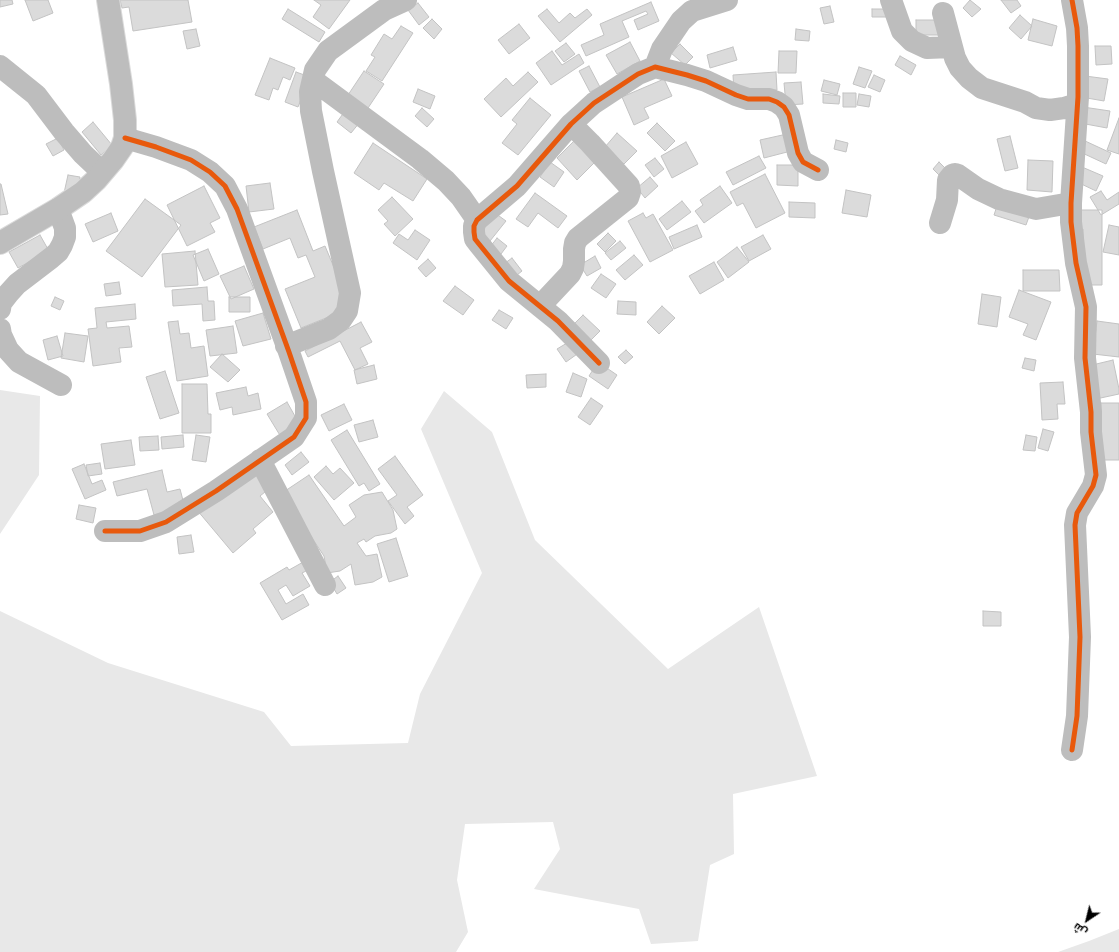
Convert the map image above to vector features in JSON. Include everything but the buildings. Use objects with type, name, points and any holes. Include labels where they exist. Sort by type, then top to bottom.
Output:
[{"type":"street","points":[[0,243],[58,209],[83,192],[96,180],[113,160],[126,138],[126,120],[108,0]]},
{"type":"street","points":[[655,67],[662,49],[690,5],[726,0]]},
{"type":"street","points":[[891,0],[902,31],[912,41],[927,48],[952,46]]},
{"type":"street","points":[[1072,0],[1078,34],[1077,104],[1071,222],[1076,263],[1086,307],[1085,358],[1096,476],[1093,486],[1077,512],[1075,525],[1080,637],[1077,716],[1072,750]]},
{"type":"street","points":[[286,346],[329,329],[341,320],[347,311],[350,293],[311,111],[310,92],[315,70],[328,51],[396,2]]},
{"type":"street","points":[[943,13],[955,58],[960,68],[968,78],[982,88],[1013,98],[1036,108],[1050,110],[1077,104]]},
{"type":"street","points":[[0,66],[36,95],[64,132],[83,154],[102,172]]},
{"type":"street","points":[[598,362],[558,321],[509,281],[475,239],[474,232],[474,226],[477,220],[517,186],[571,124],[594,103],[638,74],[655,67],[687,74],[736,95],[748,98],[769,99],[784,107],[789,115],[798,153],[803,162],[818,170]]},
{"type":"street","points":[[313,80],[420,159],[446,181],[461,197],[477,220]]},
{"type":"street","points":[[540,306],[570,274],[574,261],[575,243],[578,238],[628,198],[630,192],[628,186],[571,124]]},
{"type":"street","points":[[105,531],[140,531],[166,522],[216,491],[294,437],[306,418],[306,402],[237,209],[225,186],[210,172],[191,160],[126,138]]},
{"type":"street","points":[[940,223],[947,200],[948,180],[955,174],[978,189],[999,199],[1036,209],[1071,203]]},
{"type":"street","points":[[0,309],[1,303],[17,284],[58,252],[65,237],[65,228],[58,209]]},
{"type":"street","points":[[0,329],[8,350],[19,362],[61,386]]},
{"type":"street","points":[[260,460],[325,585]]},
{"type":"shaded area","points":[[0,390],[40,396],[39,475],[0,534]]},
{"type":"shaded area","points":[[444,391],[492,432],[535,540],[668,669],[759,607],[817,776],[733,794],[734,854],[710,865],[698,941],[651,944],[639,909],[534,889],[560,849],[553,822],[465,824],[457,880],[468,932],[456,952],[0,952],[0,611],[108,663],[264,712],[291,746],[408,743],[420,694],[482,573],[421,429]]},
{"type":"shaded area","points":[[1119,929],[1119,952],[1058,952],[1089,941]]},
{"type":"cycle path","points":[[1072,0],[1077,28],[1078,97],[1071,222],[1076,263],[1086,307],[1085,358],[1096,475],[1093,486],[1077,513],[1075,525],[1080,637],[1077,716],[1072,750]]},
{"type":"cycle path","points":[[599,363],[558,321],[509,281],[475,239],[474,232],[474,226],[477,220],[517,186],[571,124],[594,103],[638,74],[655,67],[706,81],[748,99],[769,99],[784,107],[789,115],[798,153],[803,162],[818,170]]},
{"type":"cycle path","points":[[105,531],[140,531],[166,522],[216,491],[294,437],[306,418],[306,402],[289,352],[237,209],[225,186],[210,172],[191,160],[156,147],[125,138]]}]
